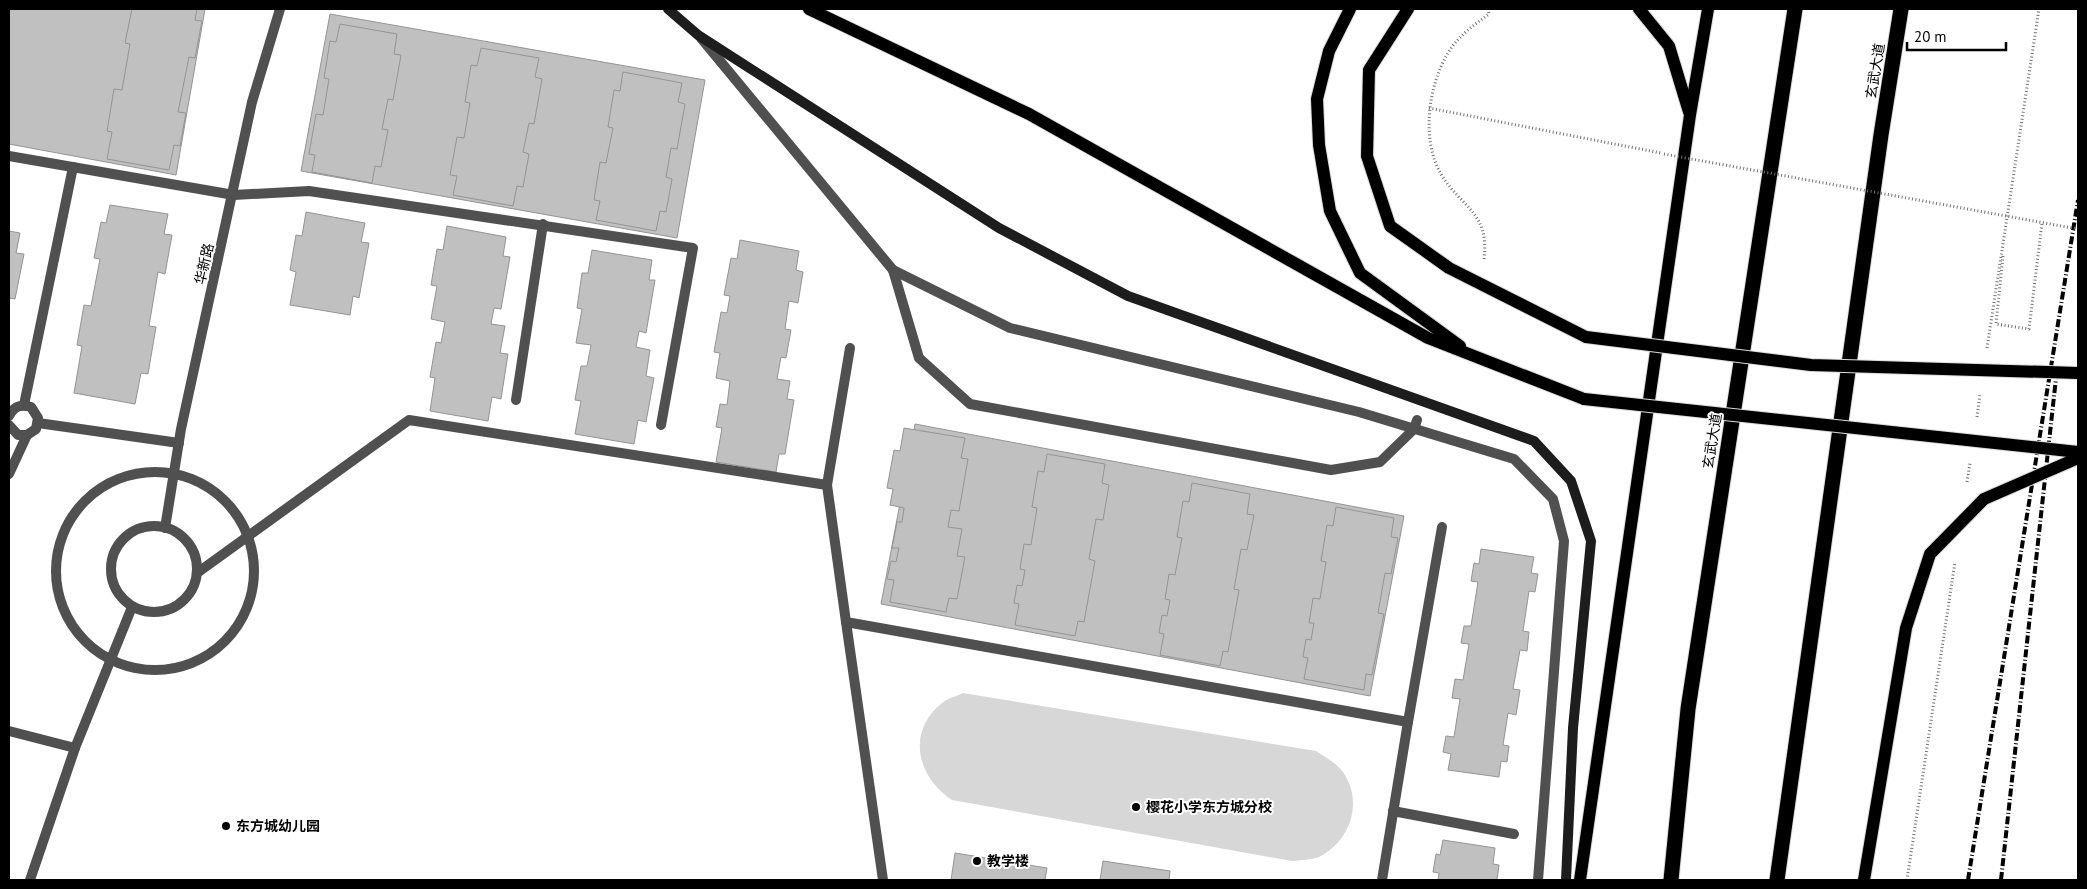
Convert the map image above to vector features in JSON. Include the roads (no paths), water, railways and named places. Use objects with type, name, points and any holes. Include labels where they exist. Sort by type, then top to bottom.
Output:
[{"type":"highway","name":"玄武大道","points":[[1671,880],[1688,710],[1795,9]]},
{"type":"highway","name":"玄武大道","points":[[1777,880],[1881,135],[1901,9]]},
{"type":"main road","points":[[809,9],[1029,114],[1419,333],[1476,358],[1584,399],[2078,452]]},
{"type":"main road","points":[[1350,9],[1329,51],[1317,99],[1319,145],[1330,210],[1360,273],[1476,358]]},
{"type":"main road","points":[[1408,9],[1369,70],[1367,156],[1390,226],[1449,268],[1586,337],[1811,365],[2078,373]]},
{"type":"main road","points":[[1638,9],[1669,46],[1690,115]]},
{"type":"main road","points":[[1580,880],[1690,115],[1708,9]]},
{"type":"main road","points":[[1864,880],[1906,628],[1930,554],[1984,499],[2078,458]]},
{"type":"street","name":"华新路","points":[[165,528],[179,443],[234,195],[252,102],[280,9]]},
{"type":"street","points":[[668,9],[698,35],[999,228],[1128,296],[1534,441],[1572,481],[1590,541],[1572,728],[1566,880]]},
{"type":"street","points":[[698,35],[893,270],[919,358],[970,404],[1331,470],[1380,462],[1416,425]]},
{"type":"street","points":[[9,156],[234,195],[309,191],[543,224],[693,248],[660,425]]},
{"type":"street","points":[[24,405],[72,167]]},
{"type":"street","points":[[516,400],[543,224]]},
{"type":"street","points":[[893,270],[1010,328],[1416,425],[1514,459],[1554,499],[1564,541],[1538,880]]},
{"type":"street","points":[[850,348],[827,485],[883,880]]},
{"type":"street","points":[[9,416],[14,408],[24,405],[35,410],[38,423],[36,429],[27,435],[9,474]]},
{"type":"street","points":[[197,573],[409,420],[827,485]]},
{"type":"street","points":[[38,423],[179,443]]},
{"type":"street","points":[[9,425],[18,435],[27,435]]},
{"type":"street","points":[[161,471],[174,473],[196,480],[227,501],[249,535],[255,568],[250,601],[236,629],[210,654],[181,668],[147,671],[112,661],[85,642],[62,607],[56,566],[66,527],[88,497],[122,477],[161,471]]},
{"type":"street","points":[[1382,880],[1442,527]]},
{"type":"street","points":[[140,528],[165,528],[175,532],[187,541],[196,562],[197,573],[192,591],[175,607],[162,612],[147,612],[132,607],[115,589],[111,574],[112,558],[119,544],[127,536],[140,528]]},
{"type":"street","points":[[30,880],[75,748],[112,661],[132,607]]},
{"type":"street","points":[[846,622],[1408,722]]},
{"type":"street","points":[[9,731],[75,748]]},
{"type":"street","points":[[1393,811],[1514,834]]},
{"type":"railway","points":[[1968,880],[2078,200]]},
{"type":"railway","points":[[2001,880],[2056,378]]},
{"type":"place","name":"樱花小学东方城分校","points":[[1136,807]]},
{"type":"place","name":"东方城幼儿园","points":[[226,826]]},
{"type":"place","name":"教学楼","points":[[977,861]]}]
